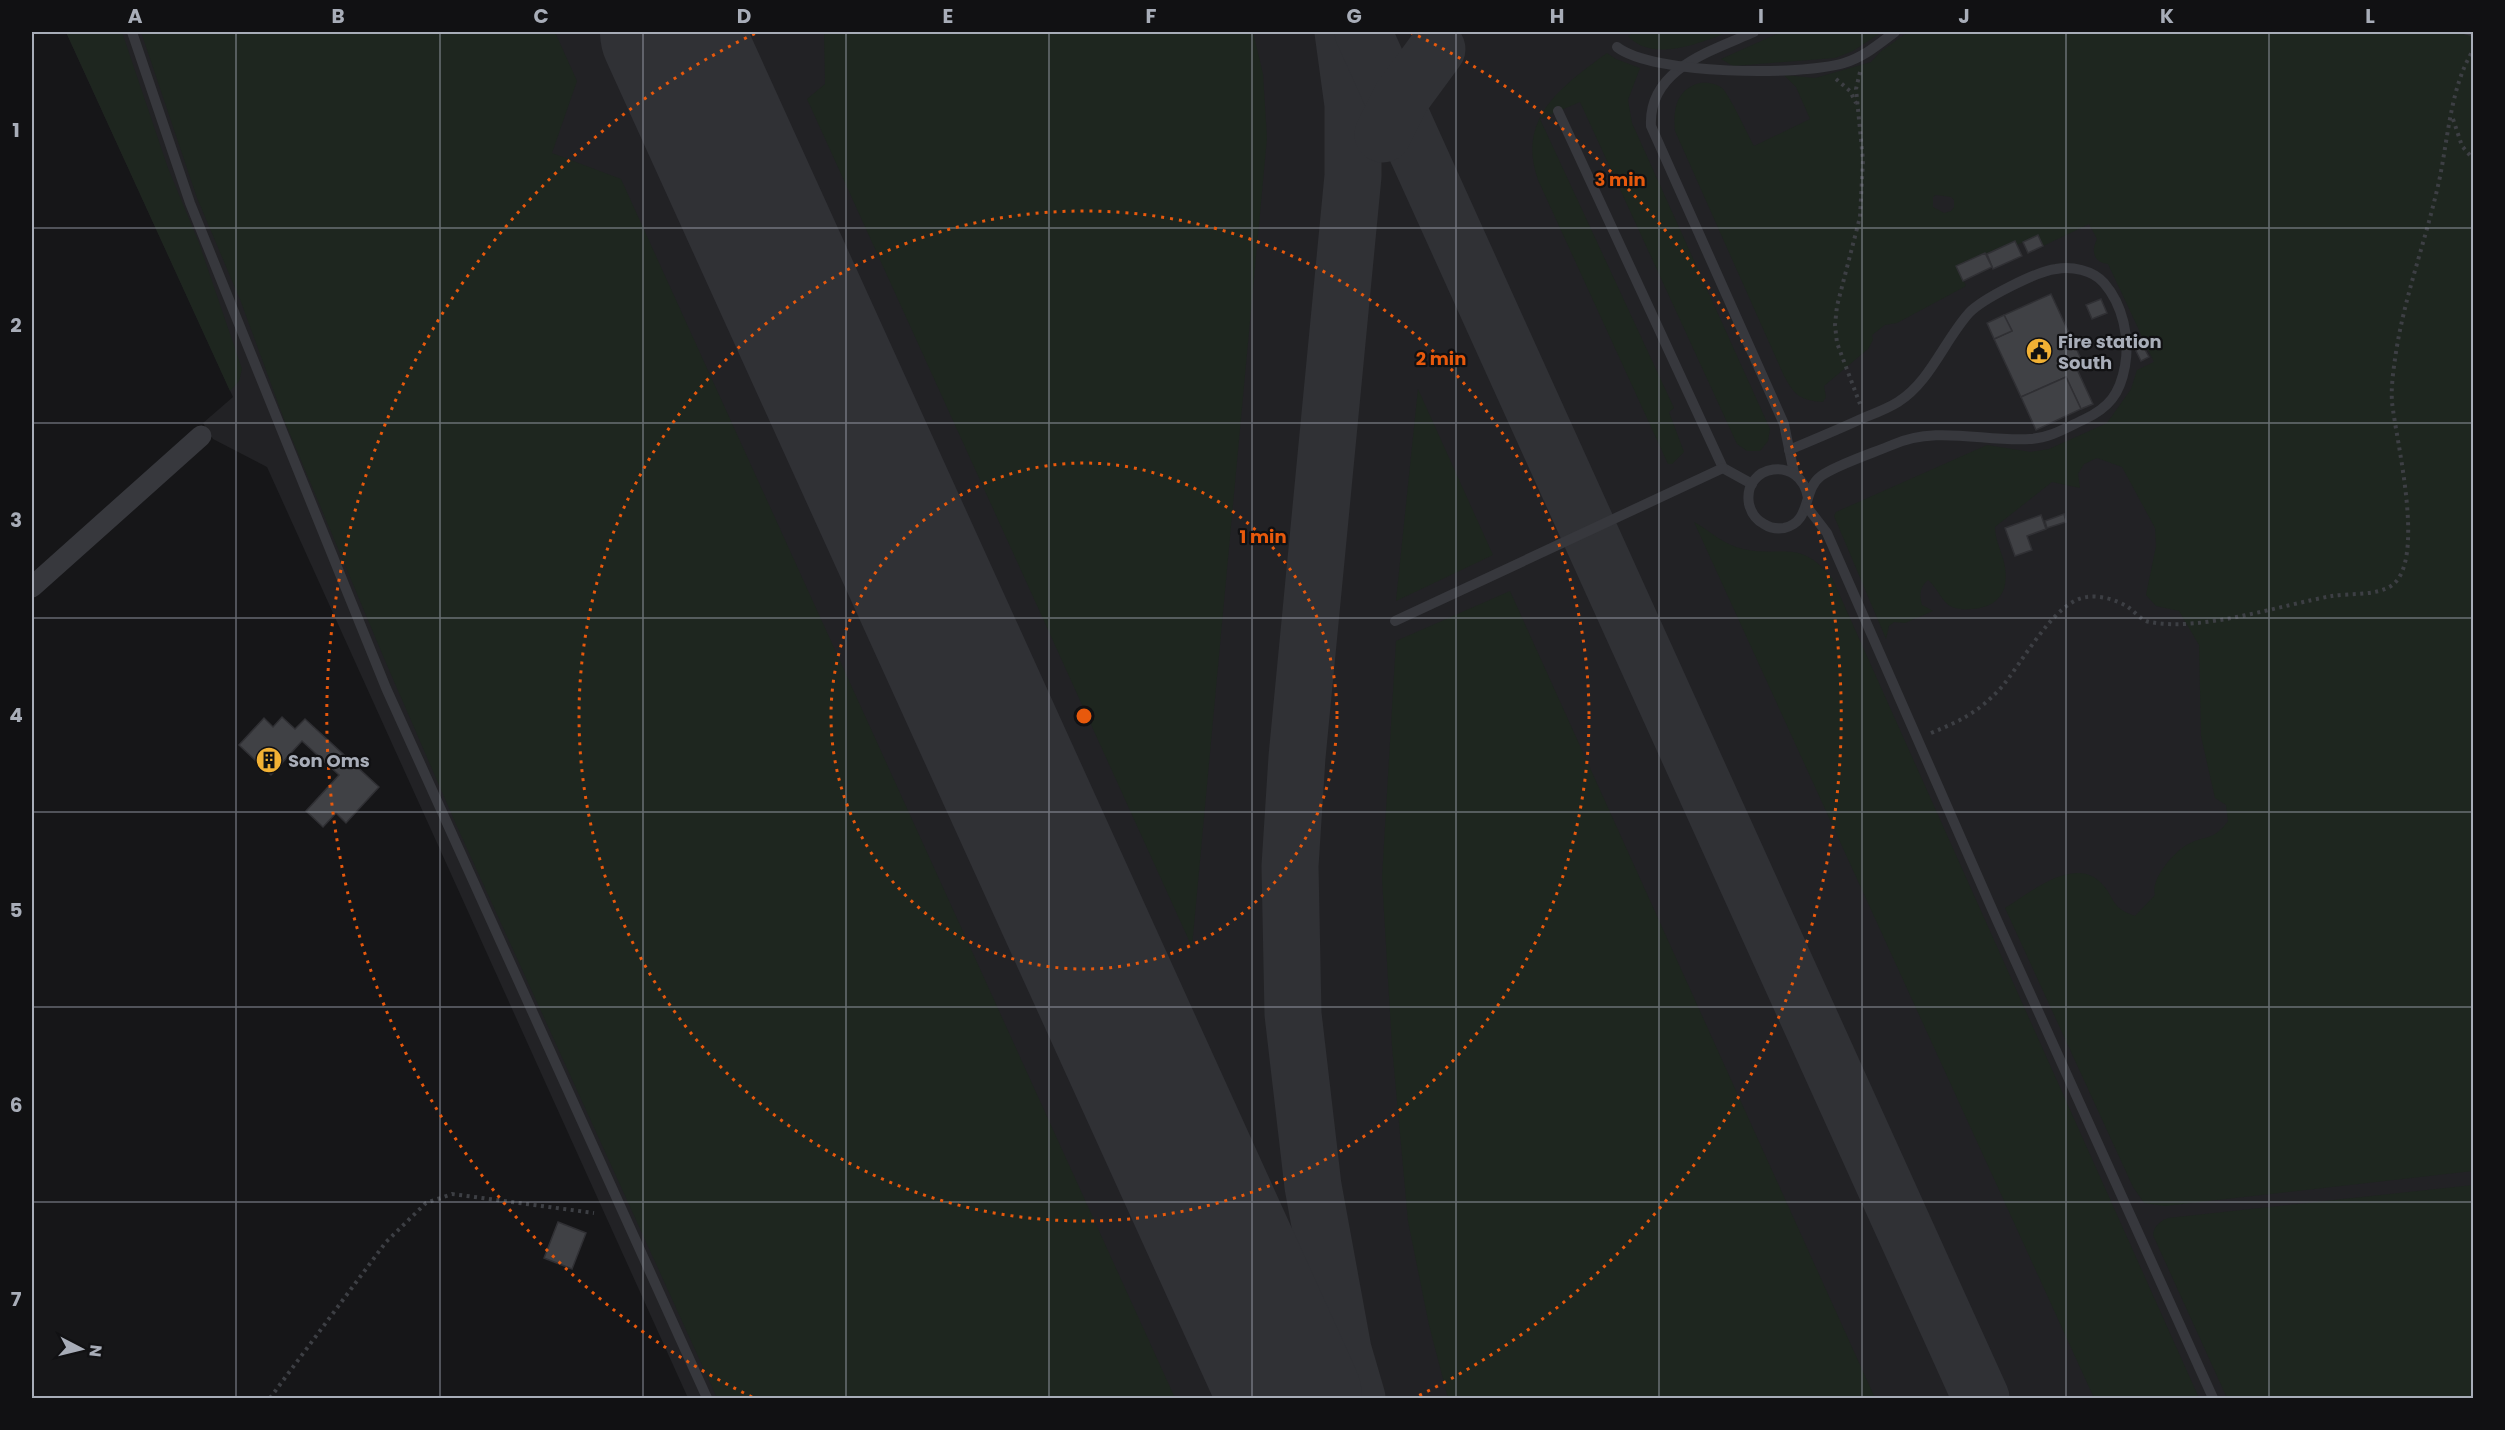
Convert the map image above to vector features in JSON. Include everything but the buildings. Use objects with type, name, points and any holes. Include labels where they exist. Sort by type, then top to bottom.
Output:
[{"type":"street","points":[[32,586],[201,436]]},
{"type":"lane","points":[[132,32],[190,203],[386,688],[707,1398]]},
{"type":"lane","points":[[1754,32],[1684,65],[1671,74],[1657,93],[1650,116],[1651,126],[1784,424],[1794,473],[1806,488],[1808,502],[1827,533],[2213,1398]]},
{"type":"lane","points":[[1617,46],[1624,52],[1647,60],[1684,65],[1727,70],[1806,69],[1845,63],[1873,48],[1895,32]]},
{"type":"lane","points":[[1558,111],[1724,468],[1752,484]]},
{"type":"lane","points":[[1789,450],[1897,403],[1913,390],[1969,313],[1984,300],[2043,272],[2066,268],[2088,272],[2099,278],[2109,289],[2124,322],[2127,342],[2120,386],[2102,411],[2052,435],[2031,439],[1931,434],[1907,438],[1819,477],[1808,502],[1795,523],[1786,527],[1766,526],[1758,521],[1752,513],[1749,493],[1752,484],[1766,471],[1785,469],[1794,473]]},
{"type":"lane","points":[[1395,621],[1724,468]]},
{"type":"path","points":[[1865,417],[1837,343],[1835,325],[1837,306],[1860,217],[1861,134],[1856,88],[1864,61],[1873,48]]},
{"type":"path","points":[[1917,739],[1970,717],[2000,689],[2067,604],[2086,596],[2108,598],[2127,606],[2147,622],[2176,624],[2223,619],[2337,595],[2378,591],[2389,588],[2397,581],[2406,562],[2408,518],[2393,413],[2392,383],[2405,309],[2436,194],[2461,73],[2474,49]]},
{"type":"path","points":[[2452,116],[2462,146],[2474,160]]},
{"type":"path","points":[[270,1398],[386,1242],[426,1203],[452,1194],[594,1213]]},
{"type":"shaded area","points":[[66,32],[2473,32],[2473,1398],[688,1398],[267,467],[213,439],[203,423],[233,397]]},
{"type":"shaded area","points":[[66,32],[122,32],[168,168],[199,243],[242,369],[239,381],[230,391]]},
{"type":"shaded area","points":[[141,32],[555,32],[577,81],[552,153],[621,179],[1175,1398],[717,1398],[455,822],[383,656],[285,422],[241,302],[197,198]]},
{"type":"shaded area","points":[[824,32],[1253,32],[1263,74],[1267,138],[1192,947],[807,99],[825,84]]},
{"type":"shaded area","points":[[1635,32],[1728,32],[1691,45],[1663,50],[1638,44],[1628,36]]},
{"type":"shaded area","points":[[1781,32],[1882,32],[1853,51],[1835,58],[1733,66],[1721,59]]},
{"type":"shaded area","points":[[1908,32],[2459,32],[2473,36],[2471,44],[2474,45],[2473,1171],[2165,1206],[2144,1203],[2133,1187],[2005,908],[2051,880],[2076,873],[2088,875],[2099,881],[2120,909],[2135,916],[2155,895],[2154,889],[2159,875],[2174,855],[2192,842],[2217,832],[2228,821],[2226,805],[2215,798],[2201,736],[2199,645],[2179,611],[2156,606],[2146,595],[2156,546],[2155,528],[2122,467],[2097,458],[2084,464],[2078,474],[2080,488],[2052,482],[1995,527],[2006,576],[2003,591],[1994,602],[1980,608],[1952,607],[1945,602],[1928,580],[1923,585],[1920,594],[1921,601],[1922,605],[1933,611],[1905,623],[1894,622],[1889,626],[1886,639],[1834,516],[1836,512],[1987,445],[2031,452],[2049,449],[2107,423],[2131,389],[2137,370],[2154,362],[2108,264],[2096,258],[2094,248],[2097,239],[2089,224],[2043,246],[2038,235],[2017,245],[2015,241],[1957,266],[1966,286],[1897,323],[1885,325],[1872,335],[1873,340],[1868,349],[1824,386],[1826,397],[1823,402],[1803,398],[1795,392],[1784,376],[1675,131],[1676,108],[1681,95],[1692,86],[1711,83],[1720,86],[1725,92],[1754,146],[1810,119],[1796,87],[1784,75],[1815,78],[1871,62],[1880,52]],"holes":[[[1936,195],[1951,197],[1954,200],[1954,207],[1951,211],[1944,213],[1933,207],[1933,197]]]},
{"type":"shaded area","points":[[1607,53],[1640,68],[1628,100],[1632,123],[1770,429],[1768,441],[1760,451],[1747,451],[1737,444],[1580,102],[1540,119],[1674,408],[1669,412],[1684,452],[1672,464],[1668,464],[1538,180],[1533,158],[1533,139],[1538,121],[1560,91]]},
{"type":"shaded area","points":[[1418,389],[1493,555],[1396,601]]},
{"type":"shaded area","points":[[1694,522],[1736,547],[1758,551],[1791,552],[1810,558],[1832,578],[2199,1398],[2094,1398]]},
{"type":"shaded area","points":[[1510,591],[1875,1398],[1448,1398],[1429,1325],[1408,1221],[1392,1046],[1382,878],[1396,641]]},
{"type":"shaded area","points":[[2473,1185],[2473,1398],[2227,1398],[2153,1235],[2154,1229],[2160,1223],[2168,1218]]},
{"type":"taxiway","points":[[678,32],[709,114]]},
{"type":"taxiway","points":[[1343,32],[1353,105],[1353,176],[1297,757],[1290,866],[1293,1014],[1313,1186],[1343,1350],[1357,1398]]},
{"type":"taxiway","points":[[1363,32],[1981,1398]]},
{"type":"taxiway","points":[[1383,134],[1401,98],[1437,49]]},
{"type":"runway","points":[[671,32],[1291,1398]]},
{"type":"place","name":"Fire station South","points":[[2039,351]]},
{"type":"place","name":"Son Oms","points":[[269,760]]}]
